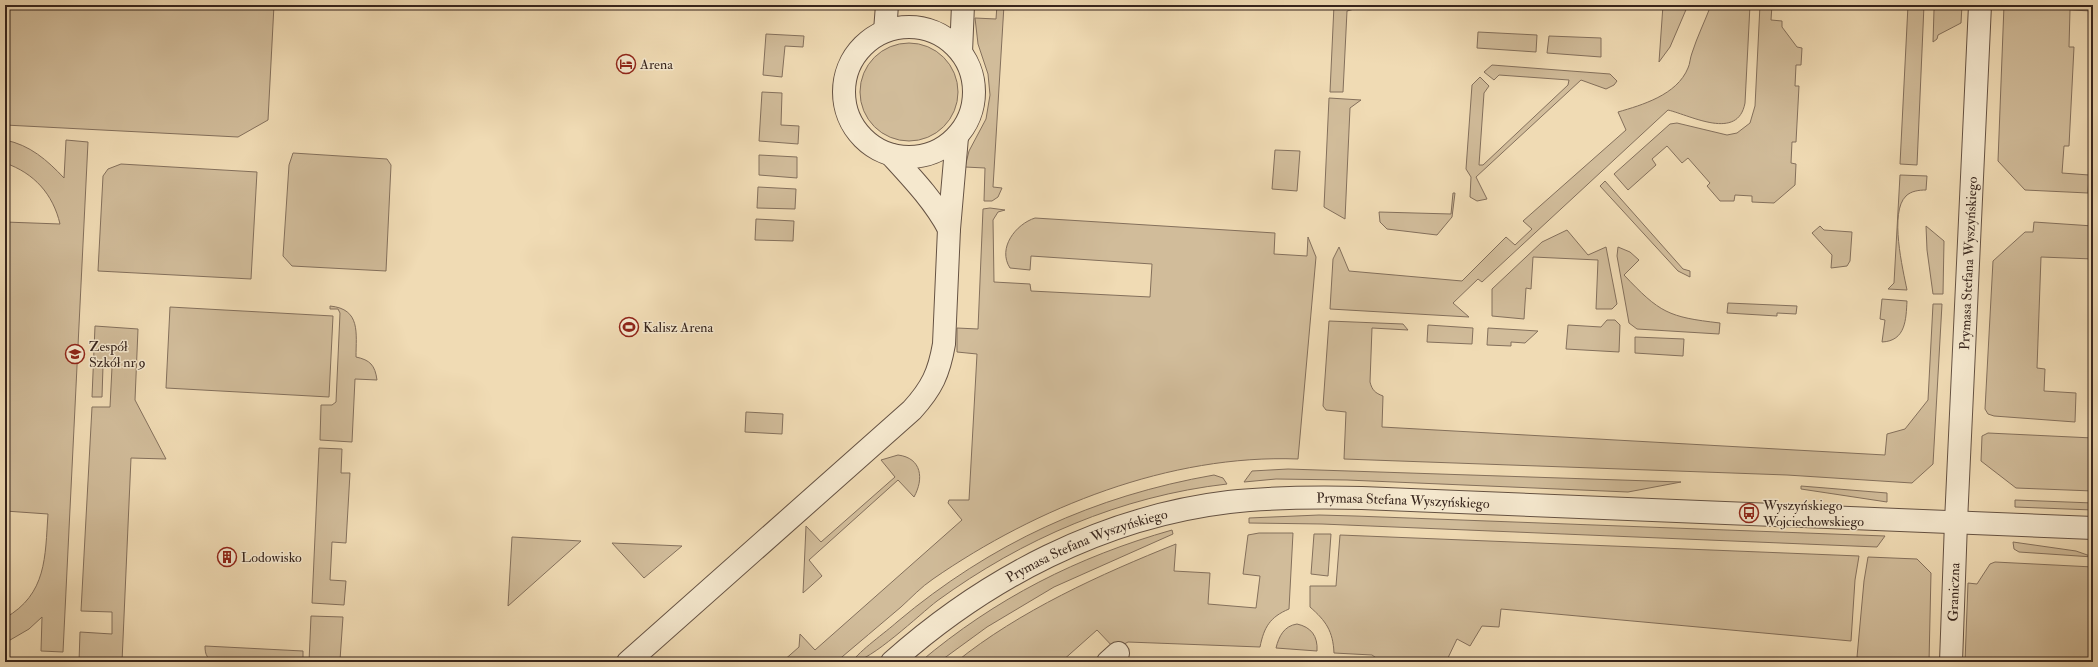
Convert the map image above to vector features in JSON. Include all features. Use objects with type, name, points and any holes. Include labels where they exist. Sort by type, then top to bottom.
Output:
[{"type":"street","points":[[886,31],[887,5]]},
{"type":"street","points":[[961,52],[963,5]]},
{"type":"street","name":"Prymasa Stefana Wyszyńskiego","points":[[1956,522],[1980,5]]},
{"type":"street","points":[[891,156],[909,158],[927,156],[944,148],[957,137],[968,122],[974,98],[975,86],[970,68],[961,52],[949,40],[934,31],[924,28],[902,27],[886,31],[870,40],[857,53],[848,69],[844,86],[845,104],[851,122],[861,137],[875,148],[891,156],[923,189],[938,209],[949,229]]},
{"type":"street","points":[[628,662],[912,410],[926,395],[936,379],[941,363],[944,344],[949,229],[957,137]]},
{"type":"street","name":"Prymasa Stefana Wyszyńskiego","points":[[892,662],[940,622],[982,593],[1058,552],[1101,534],[1150,518],[1228,502],[1287,498],[1362,498],[2093,528]]},
{"type":"street","name":"Graniczna","points":[[1951,662],[1956,522]]},
{"type":"shaded area","points":[[5,5],[274,5],[268,120],[238,137],[5,125]]},
{"type":"shaded area","points":[[997,5],[1004,5],[993,187],[1002,188],[998,197],[992,201],[984,201],[985,168],[965,167],[969,151],[986,119],[990,95],[988,74],[978,44],[975,18],[996,19]]},
{"type":"shaded area","points":[[1334,5],[1369,5],[1347,11],[1343,92],[1330,92]]},
{"type":"shaded area","points":[[1663,5],[1688,5],[1670,47],[1659,62]]},
{"type":"shaded area","points":[[1711,5],[1750,5],[1745,103],[1741,114],[1733,121],[1713,123],[1668,110],[1482,282],[1478,279],[1453,303],[1469,317],[1330,309],[1333,259],[1339,247],[1349,271],[1462,281],[1506,237],[1515,245],[1532,229],[1523,221],[1626,130],[1618,112],[1658,98],[1676,85],[1683,77],[1689,66],[1691,55]]},
{"type":"shaded area","points":[[1760,5],[1772,5],[1771,20],[1782,21],[1782,27],[1797,47],[1802,48],[1801,65],[1796,65],[1795,86],[1799,86],[1796,142],[1792,142],[1791,163],[1796,164],[1795,185],[1774,203],[1752,202],[1752,196],[1735,195],[1734,201],[1720,201],[1707,186],[1710,183],[1688,158],[1682,163],[1667,146],[1652,159],[1656,165],[1628,190],[1614,174],[1670,124],[1677,123],[1727,135],[1737,133],[1750,123],[1755,106]]},
{"type":"shaded area","points":[[1908,5],[1924,5],[1917,165],[1900,164]]},
{"type":"shaded area","points":[[1945,5],[1962,5],[1961,23],[1938,35],[1937,39],[1933,42],[1934,10]]},
{"type":"shaded area","points":[[2004,5],[2093,5],[2093,11],[2070,10],[2069,47],[2074,47],[2069,146],[2064,146],[2062,173],[2089,175],[2088,193],[2025,190],[1998,161]]},
{"type":"shaded area","points":[[1478,32],[1537,35],[1536,52],[1477,48]]},
{"type":"shaded area","points":[[766,34],[804,36],[803,47],[785,46],[782,77],[763,75]]},
{"type":"shaded area","points":[[1549,36],[1601,38],[1601,57],[1547,53]]},
{"type":"shaded area","points":[[909,43],[928,47],[943,58],[954,73],[958,92],[954,111],[943,126],[928,137],[909,141],[890,137],[875,126],[864,111],[860,92],[864,73],[875,58],[890,47]]},
{"type":"shaded area","points":[[1492,65],[1610,74],[1617,81],[1614,85],[1606,89],[1581,80],[1476,177],[1487,199],[1477,201],[1470,197],[1471,177],[1466,169],[1472,85],[1480,77],[1489,86],[1484,93],[1479,165],[1483,165],[1568,85],[1569,80],[1499,75],[1494,80],[1484,72]]},
{"type":"shaded area","points":[[762,92],[782,93],[781,125],[799,126],[798,144],[759,141]]},
{"type":"shaded area","points":[[1329,98],[1361,100],[1350,108],[1345,219],[1324,207]]},
{"type":"shaded area","points":[[5,140],[14,142],[38,154],[64,178],[66,140],[88,142],[63,652],[41,651],[42,617],[29,629],[5,643],[5,618],[19,608],[29,598],[41,573],[46,545],[48,514],[5,511],[5,222],[60,224],[53,203],[41,186],[25,173],[5,163]]},
{"type":"shaded area","points":[[1275,150],[1300,151],[1297,191],[1272,189]]},
{"type":"shaded area","points":[[293,153],[387,159],[391,165],[386,271],[292,266],[283,256],[289,165]]},
{"type":"shaded area","points":[[759,155],[797,157],[797,178],[759,175]]},
{"type":"shaded area","points":[[121,164],[257,172],[251,279],[98,271],[103,176],[108,169]]},
{"type":"shaded area","points":[[1900,175],[1927,176],[1926,190],[1915,191],[1906,196],[1901,204],[1898,215],[1900,256],[1907,290],[1888,289],[1894,283]]},
{"type":"shaded area","points":[[1605,181],[1683,269],[1690,271],[1690,277],[1678,271],[1600,186]]},
{"type":"shaded area","points":[[758,187],[796,189],[795,209],[757,208]]},
{"type":"shaded area","points":[[1453,193],[1455,193],[1452,217],[1437,235],[1387,229],[1380,222],[1379,212],[1451,214]]},
{"type":"shaded area","points":[[990,208],[1005,210],[998,212],[993,220],[994,282],[1030,284],[1031,291],[1150,297],[1152,264],[1031,256],[1030,270],[1010,268],[1006,253],[1010,238],[1021,226],[1035,218],[1275,233],[1274,254],[1307,256],[1308,237],[1316,257],[1298,459],[1250,460],[1202,466],[1154,476],[1106,490],[1060,508],[1016,529],[973,553],[924,585],[901,607],[836,662],[782,662],[799,647],[800,634],[815,650],[962,520],[948,503],[949,500],[969,500],[977,354],[957,352],[957,328],[978,329],[983,209]]},
{"type":"shaded area","points":[[756,219],[794,221],[793,241],[755,240]]},
{"type":"shaded area","points":[[2034,222],[2093,226],[2093,259],[2041,257],[2037,368],[2045,369],[2044,391],[2076,393],[2075,422],[1994,416],[1988,414],[1985,409],[1993,261],[2025,232],[2033,232]]},
{"type":"shaded area","points":[[1820,226],[1824,230],[1852,232],[1850,261],[1847,266],[1831,268],[1832,255],[1812,233]]},
{"type":"shaded area","points":[[1926,226],[1944,241],[1943,294],[1933,294],[1927,250]]},
{"type":"shaded area","points":[[1567,230],[1588,255],[1606,247],[1617,304],[1612,309],[1596,309],[1598,260],[1533,257],[1531,289],[1526,288],[1524,319],[1492,316],[1492,289],[1542,242]]},
{"type":"shaded area","points":[[1618,247],[1630,252],[1639,260],[1624,275],[1647,298],[1666,311],[1676,315],[1702,321],[1720,323],[1719,334],[1637,329],[1629,323],[1617,256]]},
{"type":"shaded area","points":[[1882,299],[1907,301],[1905,322],[1900,333],[1896,338],[1890,341],[1882,342],[1885,320],[1880,319]]},
{"type":"shaded area","points":[[1728,303],[1797,306],[1796,314],[1777,313],[1777,316],[1727,313]]},
{"type":"shaded area","points":[[1933,304],[1942,304],[1933,464],[1912,483],[1787,475],[1344,459],[1346,412],[1326,410],[1323,406],[1329,321],[1403,324],[1408,330],[1372,328],[1370,382],[1374,391],[1383,396],[1382,427],[1885,455],[1887,434],[1905,429],[1928,400]]},
{"type":"shaded area","points":[[330,306],[340,308],[352,317],[356,331],[356,357],[371,364],[375,370],[377,380],[355,379],[352,442],[320,440],[321,405],[332,405],[336,402],[340,313],[338,309],[330,309]]},
{"type":"shaded area","points":[[170,307],[333,316],[329,397],[166,388]]},
{"type":"shaded area","points":[[1607,320],[1615,320],[1620,325],[1619,352],[1566,349],[1568,325],[1601,327]]},
{"type":"shaded area","points":[[1428,325],[1473,328],[1472,344],[1427,342]]},
{"type":"shaded area","points":[[95,326],[138,329],[135,400],[166,459],[131,458],[122,662],[79,662],[80,632],[112,634],[112,612],[81,611],[92,407],[110,407],[112,367],[103,366],[102,397],[92,397]]},
{"type":"shaded area","points":[[1488,328],[1538,331],[1525,343],[1511,342],[1511,346],[1487,345]]},
{"type":"shaded area","points":[[1635,337],[1684,339],[1683,356],[1635,353]]},
{"type":"shaded area","points":[[746,412],[783,414],[782,434],[745,432]]},
{"type":"shaded area","points":[[1988,433],[2093,438],[2093,491],[2016,488],[1981,461],[1982,436]]},
{"type":"shaded area","points":[[319,448],[342,449],[341,473],[350,473],[346,543],[332,542],[330,580],[346,581],[344,605],[312,603]]},
{"type":"shaded area","points":[[898,455],[912,460],[919,470],[919,483],[914,497],[898,480],[809,560],[822,576],[803,593],[806,526],[821,542],[895,477],[881,460]]},
{"type":"shaded area","points":[[1288,469],[1681,482],[1628,492],[1347,480],[1276,479],[1244,482],[1252,471]]},
{"type":"shaded area","points":[[1214,475],[1223,478],[1227,484],[1188,490],[1111,510],[1038,540],[1003,558],[937,601],[882,646],[860,660],[852,662],[866,647],[933,594],[969,569],[1007,546],[1086,510],[1127,496],[1170,484]]},
{"type":"shaded area","points":[[1801,486],[1887,493],[1887,502],[1801,489]]},
{"type":"shaded area","points":[[2015,500],[2093,503],[2093,510],[2015,507]]},
{"type":"shaded area","points":[[1319,515],[1885,536],[1877,547],[1322,524],[1249,523],[1249,518]]},
{"type":"shaded area","points":[[1172,530],[1173,534],[1054,587],[987,627],[939,662],[920,662],[978,618],[1039,582],[1103,553]]},
{"type":"shaded area","points":[[1259,533],[1293,533],[1289,609],[1282,612],[1269,624],[1266,628],[1260,647],[1128,642],[1115,649],[1097,630],[1061,662],[956,662],[1006,626],[1034,610],[1090,581],[1176,544],[1174,571],[1210,573],[1208,604],[1256,608],[1260,576],[1243,574],[1248,535]]},
{"type":"shaded area","points":[[1314,534],[1331,534],[1328,576],[1311,574]]},
{"type":"shaded area","points":[[1340,535],[1859,556],[1855,580],[1851,641],[1501,609],[1499,627],[1482,626],[1470,646],[1457,639],[1446,662],[1382,662],[1372,655],[1334,653],[1332,638],[1328,627],[1310,607],[1310,586],[1336,586]]},
{"type":"shaded area","points":[[512,537],[581,541],[508,606]]},
{"type":"shaded area","points":[[2013,542],[2076,551],[2093,557],[2019,552],[2014,549]]},
{"type":"shaded area","points":[[612,543],[682,546],[644,578]]},
{"type":"shaded area","points":[[1868,557],[1917,559],[1931,573],[1929,662],[1875,662],[1857,657],[1864,581]]},
{"type":"shaded area","points":[[1995,562],[2093,567],[2093,658],[2089,662],[1965,662],[1968,583],[1977,584],[1990,564]]},
{"type":"shaded area","points":[[311,616],[343,617],[340,660],[318,659],[318,662],[309,662]]},
{"type":"shaded area","points":[[1297,624],[1306,627],[1313,633],[1317,651],[1276,648],[1285,629]]},
{"type":"shaded area","points":[[205,646],[303,651],[303,662],[216,662],[210,660],[207,656]]},
{"type":"place","name":"Arena","points":[[626,64]]},
{"type":"place","name":"Kalisz Arena","points":[[629,327]]},
{"type":"place","name":"Zespół Szkół nr 9","points":[[75,354]]},
{"type":"place","name":"Wyszyńskiego Wojciechowskiego","points":[[1749,513]]},
{"type":"place","name":"Lodowisko","points":[[227,557]]}]
